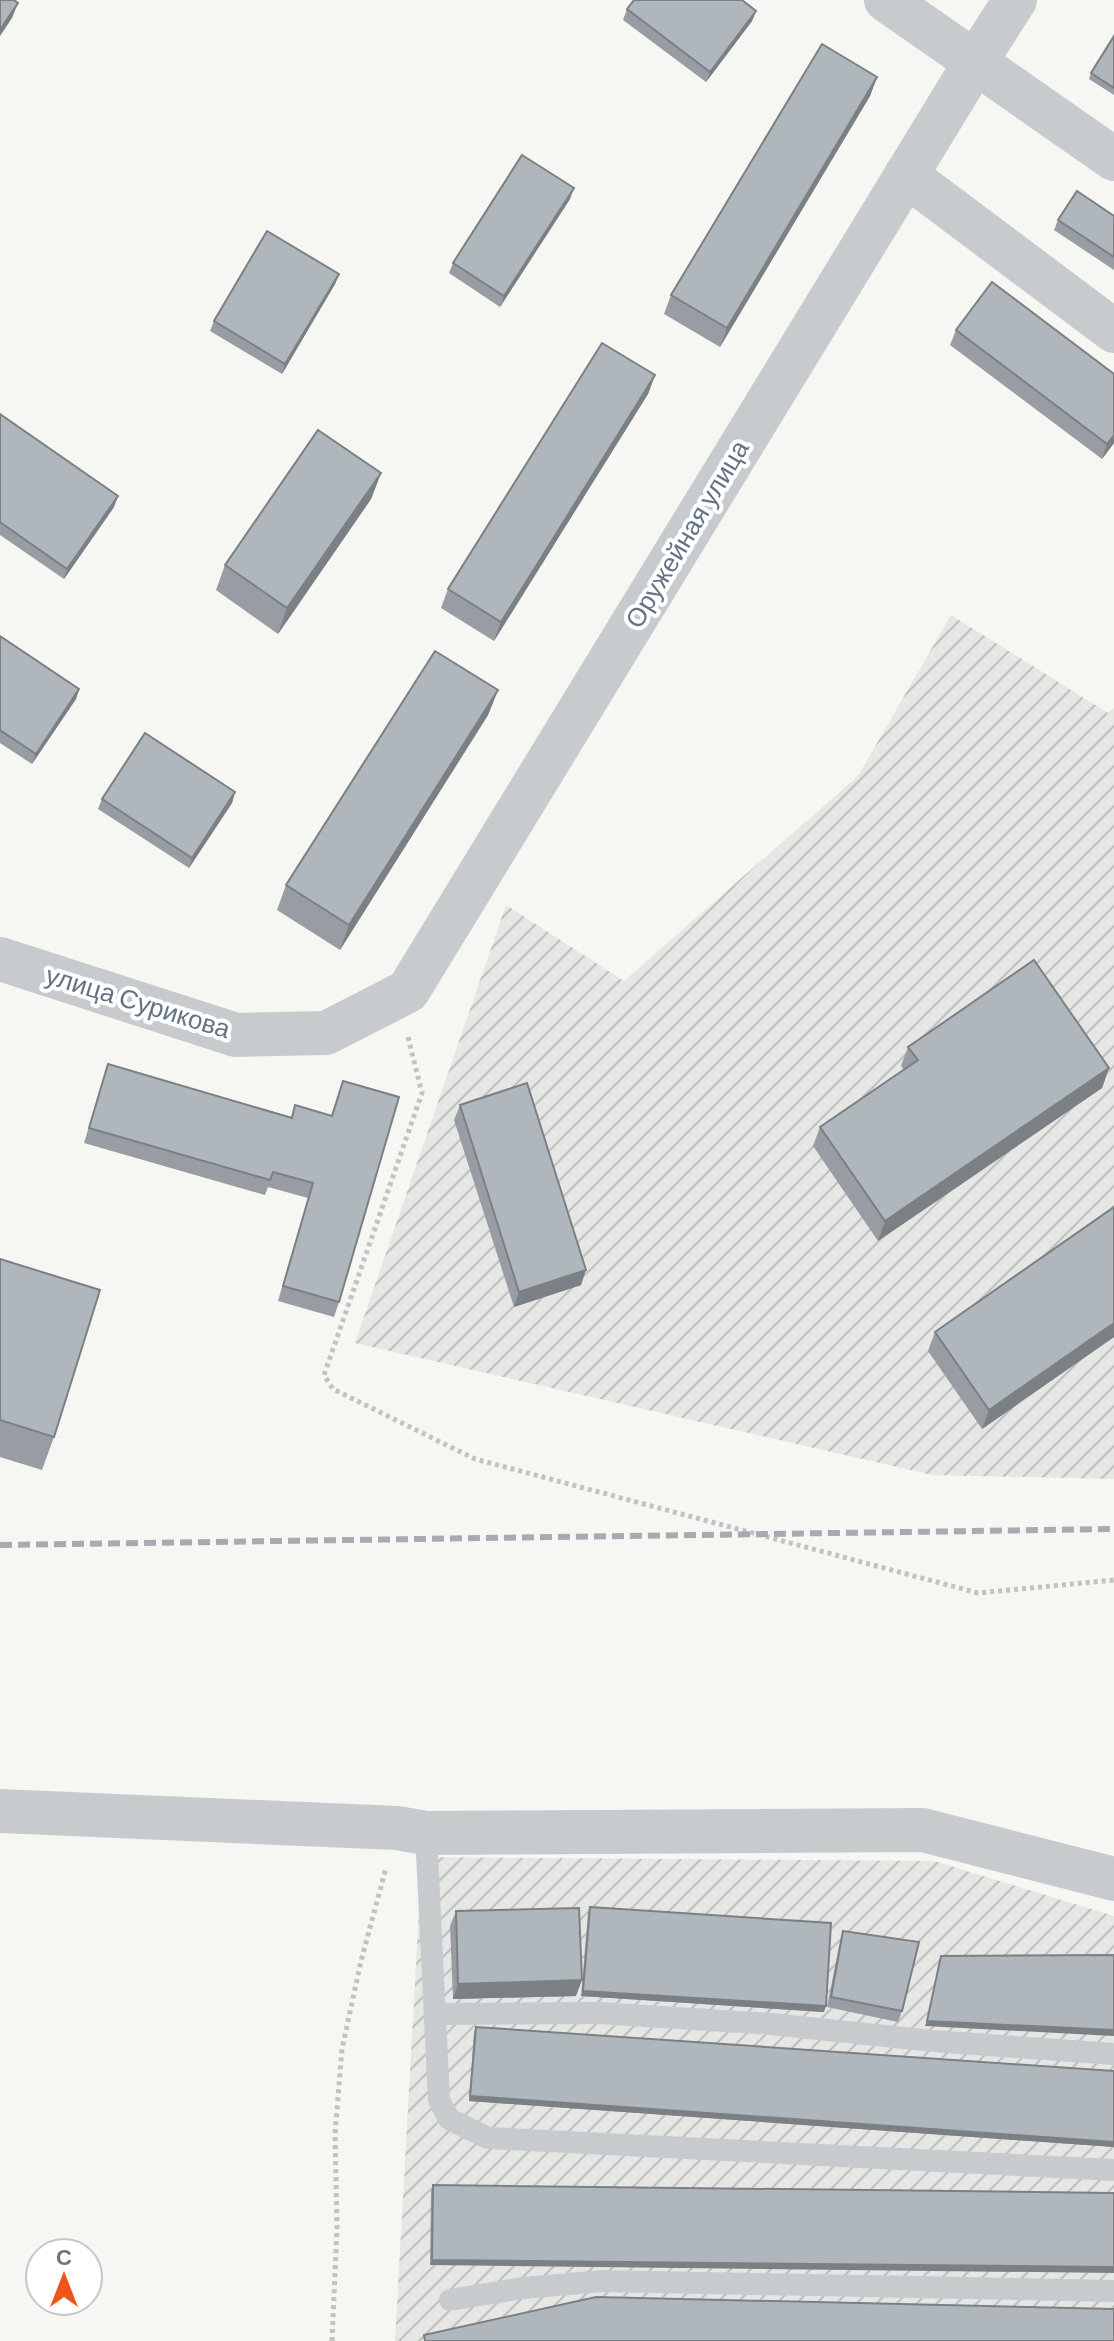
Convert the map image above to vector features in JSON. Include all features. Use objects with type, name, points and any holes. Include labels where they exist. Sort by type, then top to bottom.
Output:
[{"type":"street","points":[[886,0],[1111,149]]},
{"type":"street","name":"Оружейная улица","points":[[326,1033],[408,991],[1015,0]]},
{"type":"street","points":[[906,175],[1114,331]]},
{"type":"street","name":"улица Сурикова","points":[[0,959],[236,1035],[326,1033]]},
{"type":"street","points":[[0,1811],[412,1830],[923,1830],[1114,1879]]},
{"type":"lane","points":[[412,1830],[435,2014],[439,2100],[449,2119],[488,2138],[1114,2170]]},
{"type":"lane","points":[[435,2014],[599,2013],[771,2024],[933,2041],[1114,2054]]},
{"type":"lane","points":[[450,2300],[523,2288],[603,2281],[1114,2291]]},
{"type":"path","points":[[398,997],[422,1093],[324,1375],[333,1389],[475,1459],[978,1593],[1114,1580]]},
{"type":"path","points":[[332,2341],[337,2228],[335,2134],[342,2049],[361,1961],[412,1830]]},
{"type":"shaded area","points":[[951,615],[1108,713],[1114,708],[1114,1479],[932,1475],[355,1343],[506,905],[624,981],[858,776]]},
{"type":"shaded area","points":[[422,1857],[934,1861],[1114,1916],[1114,2341],[395,2341]]},
{"type":"building","points":[[0,0],[18,3],[0,30]]},
{"type":"building","points":[[634,0],[742,0],[756,11],[710,72],[627,9]]},
{"type":"building","points":[[1114,36],[1114,88],[1091,73]]},
{"type":"building","points":[[822,44],[877,77],[727,328],[671,295]]},
{"type":"building","points":[[522,155],[574,188],[504,296],[453,263]]},
{"type":"building","points":[[1077,191],[1114,216],[1114,257],[1058,220]]},
{"type":"building","points":[[267,231],[339,274],[285,364],[214,321]]},
{"type":"building","points":[[992,282],[1114,374],[1114,435],[1107,444],[956,330]]},
{"type":"building","points":[[602,343],[655,375],[501,622],[448,589]]},
{"type":"building","points":[[0,414],[118,496],[67,569],[0,522]]},
{"type":"building","points":[[318,430],[381,473],[287,608],[225,565]]},
{"type":"building","points":[[0,636],[79,689],[36,754],[0,730]]},
{"type":"building","points":[[435,651],[498,690],[349,925],[286,885]]},
{"type":"building","points":[[145,733],[235,792],[192,858],[102,799]]},
{"type":"building","points":[[1034,960],[1109,1068],[885,1221],[820,1127],[918,1060],[908,1047]]},
{"type":"building","points":[[108,1064],[292,1118],[295,1105],[332,1116],[343,1081],[399,1097],[339,1302],[283,1286],[313,1183],[273,1172],[270,1180],[89,1128]]},
{"type":"building","points":[[527,1083],[586,1270],[519,1292],[460,1105]]},
{"type":"building","points":[[1114,1207],[1114,1323],[989,1410],[935,1332]]},
{"type":"building","points":[[0,1259],[100,1290],[54,1437],[0,1420]]},
{"type":"building","points":[[590,1907],[831,1923],[826,2006],[583,1991]]},
{"type":"building","points":[[579,1908],[582,1980],[458,1984],[456,1911]]},
{"type":"building","points":[[843,1931],[919,1942],[902,2011],[831,1997]]},
{"type":"building","points":[[1114,1955],[1114,2030],[927,2021],[941,1956]]},
{"type":"building","points":[[476,2027],[1114,2071],[1114,2142],[470,2096]]},
{"type":"building","points":[[433,2185],[1114,2193],[1114,2267],[432,2260]]},
{"type":"building","points":[[596,2297],[1114,2309],[1114,2341],[425,2341],[424,2335]]},
{"type":"railway","points":[[0,1545],[1114,1529]]}]
